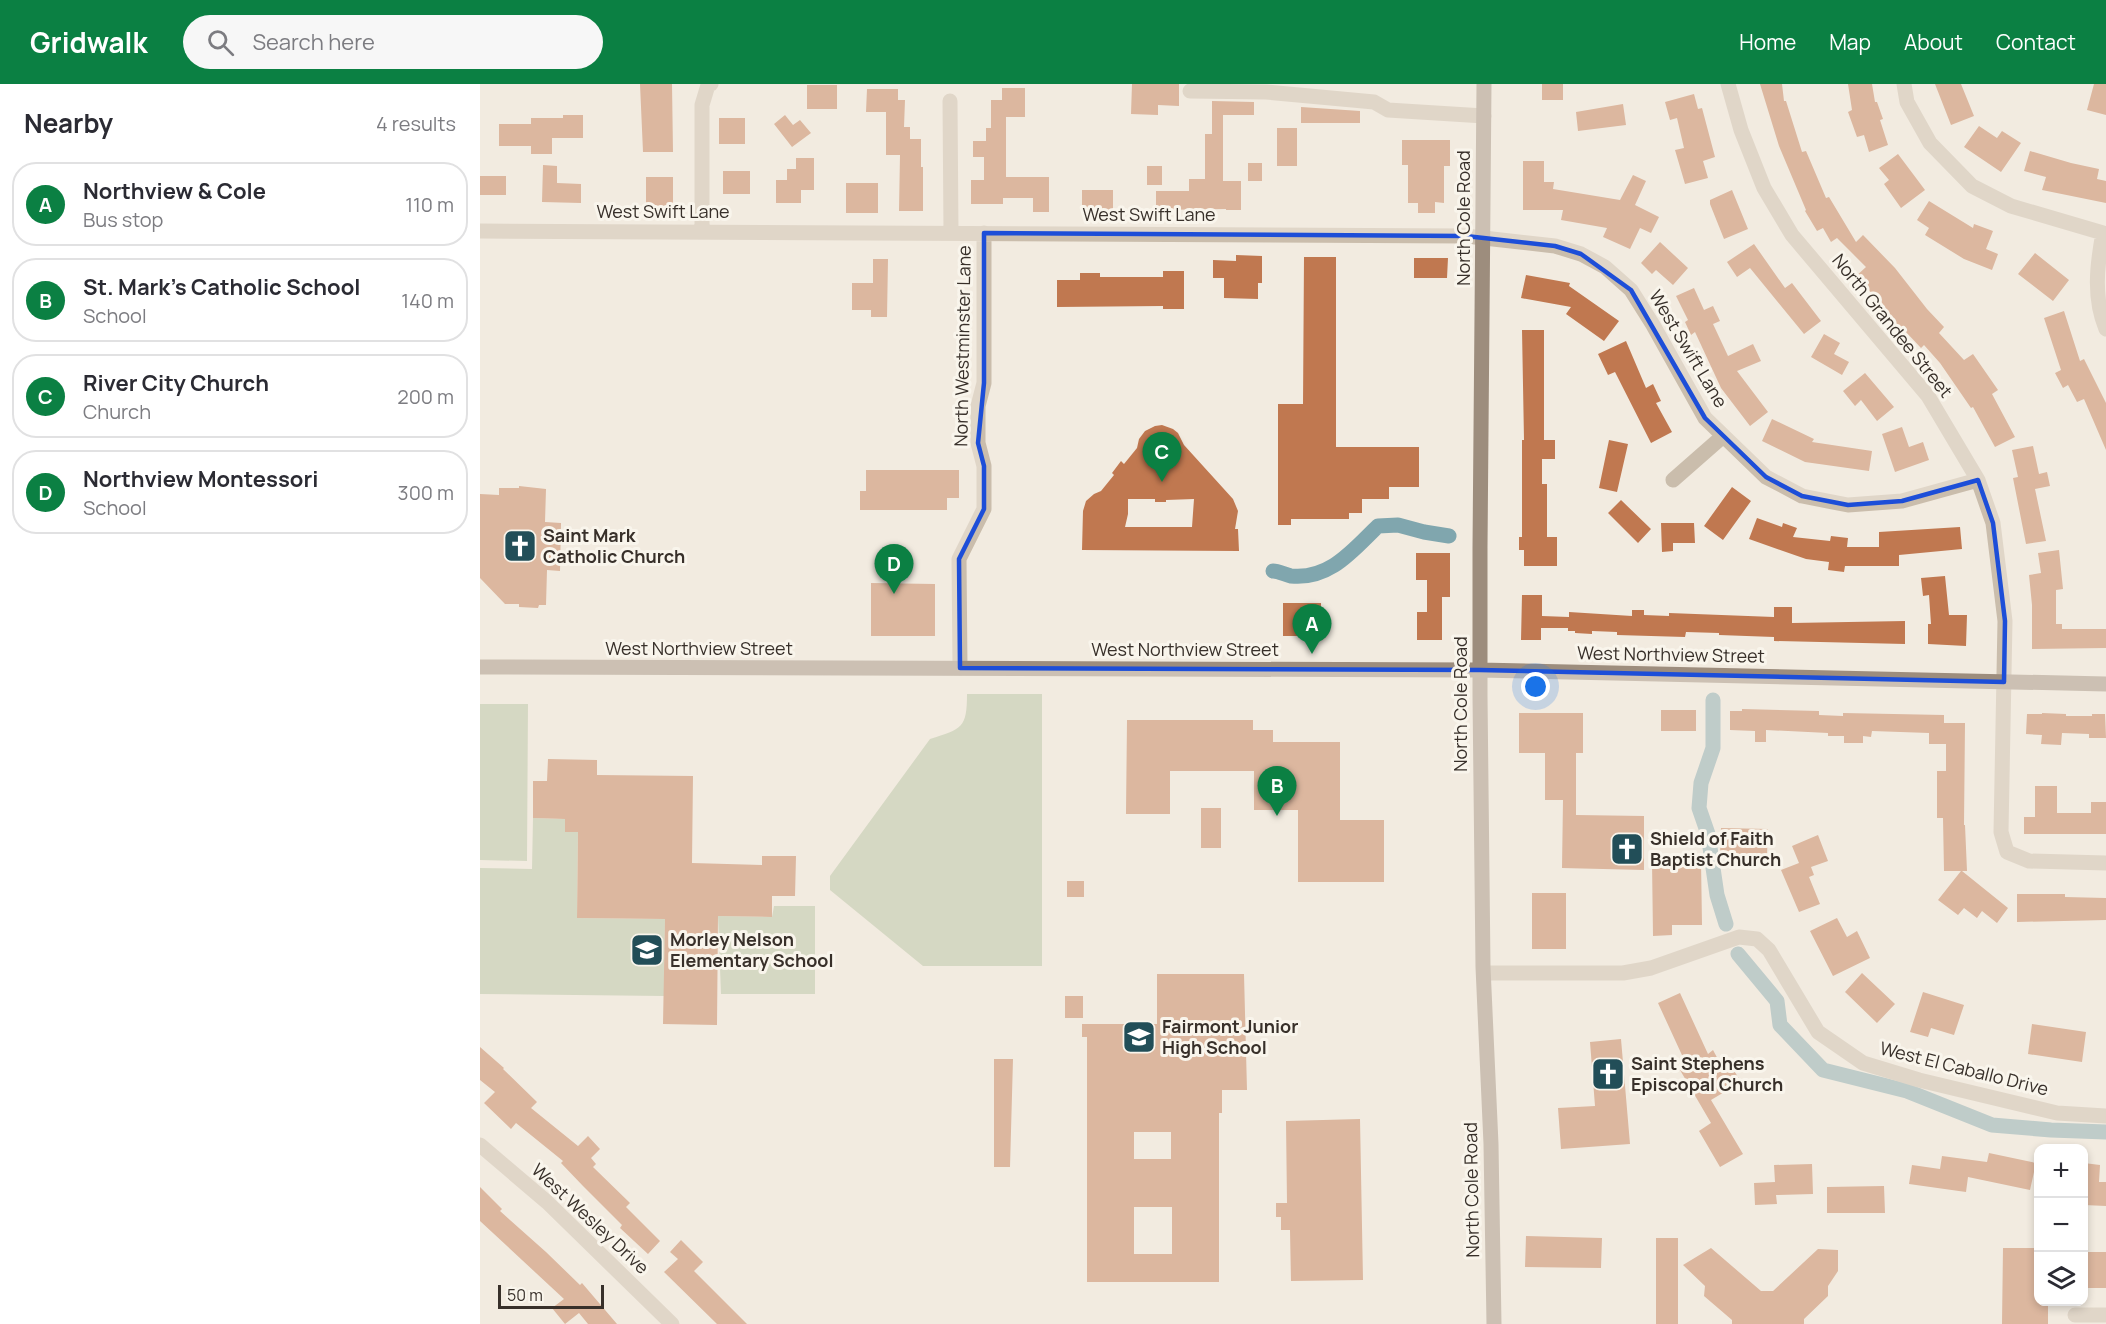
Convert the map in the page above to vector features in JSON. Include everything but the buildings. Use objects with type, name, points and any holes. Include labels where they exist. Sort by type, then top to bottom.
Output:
[{"type":"street","points":[[702,232],[702,105],[708,85],[711,84]]},
{"type":"street","name":"North Cole Road","points":[[1484,84],[1480,670],[1484,974],[1491,1144],[1494,1324]]},
{"type":"street","name":"North Grandee Street","points":[[1728,84],[1741,130],[1764,188],[1792,235],[1928,396],[1978,480],[1993,523],[2005,621],[2001,832],[2007,852],[2029,861],[2106,863]]},
{"type":"street","points":[[1904,84],[1907,102],[1930,143],[1972,186],[2011,206],[2104,233],[2098,263],[2098,294],[2106,329]]},
{"type":"street","points":[[1190,91],[1266,92],[1374,102],[1388,110],[1484,116]]},
{"type":"street","points":[[950,101],[951,234]]},
{"type":"street","name":"West Swift Lane","points":[[480,231],[1452,236],[1555,246],[1581,254],[1605,267],[1631,290],[1705,418],[1722,437],[1766,477],[1803,496],[1848,505],[1902,501],[1978,480]]},
{"type":"street","name":"North Westminster Lane","points":[[960,668],[959,559],[984,508],[984,466],[978,443],[978,406],[984,383],[984,234]]},
{"type":"street","name":"West Swift Lane","points":[[1673,480],[1722,437]]},
{"type":"street","name":"West Northview Street","points":[[480,667],[1480,670],[2106,684]]},
{"type":"street","name":"West El Caballo Drive","points":[[1484,974],[1623,973],[1651,968],[1739,937],[1757,939],[1769,950],[1818,1032],[1863,1063],[1918,1080],[2057,1113],[2106,1116]]},
{"type":"street","name":"West Wesley Drive","points":[[480,1144],[547,1202],[672,1324]]},
{"type":"street","points":[[2076,1315],[2106,1316]]},
{"type":"highlighted area","points":[[984,233],[1466,236],[1555,246],[1581,254],[1631,290],[1705,418],[1766,477],[1802,496],[1848,505],[1902,501],[1978,480],[1993,523],[2005,621],[2004,682],[1480,670],[960,668],[959,559],[984,509],[984,466],[978,443],[984,383]]},
{"type":"green space","points":[[967,694],[1042,694],[1042,966],[923,966],[830,890],[830,876],[930,739],[949,733],[964,721]]},
{"type":"green space","points":[[480,704],[528,704],[527,861],[480,860]]},
{"type":"green space","points":[[533,818],[565,819],[565,832],[578,832],[577,918],[665,919],[664,996],[480,994],[480,868],[532,869]]},
{"type":"green space","points":[[774,906],[815,906],[815,994],[721,994],[718,916],[772,917]]},
{"type":"waterway","points":[[1273,571],[1291,576],[1318,573],[1340,562],[1378,526],[1398,525],[1449,536]]},
{"type":"waterway","points":[[1713,700],[1713,748],[1701,783],[1699,808],[1708,834],[1717,895],[1726,924]]},
{"type":"waterway","points":[[1738,954],[1777,1001],[1780,1025],[1823,1070],[1907,1091],[1992,1125],[2106,1132]]},
{"type":"place","name":"River City Church","points":[[1162,482]]},
{"type":"place","name":"Saint Mark Catholic Church","points":[[520,546]]},
{"type":"place","name":"Northview Montessori","points":[[894,594]]},
{"type":"place","name":"Northview & Cole","points":[[1312,654]]},
{"type":"place","name":"St. Mark's Catholic School","points":[[1277,816]]},
{"type":"place","name":"Shield of Faith Baptist Church","points":[[1627,849]]},
{"type":"place","name":"Morley Nelson Elementary School","points":[[647,950]]},
{"type":"place","name":"Fairmont Junior High School","points":[[1139,1037]]},
{"type":"place","name":"Saint Stephens Episcopal Church","points":[[1608,1074]]}]
